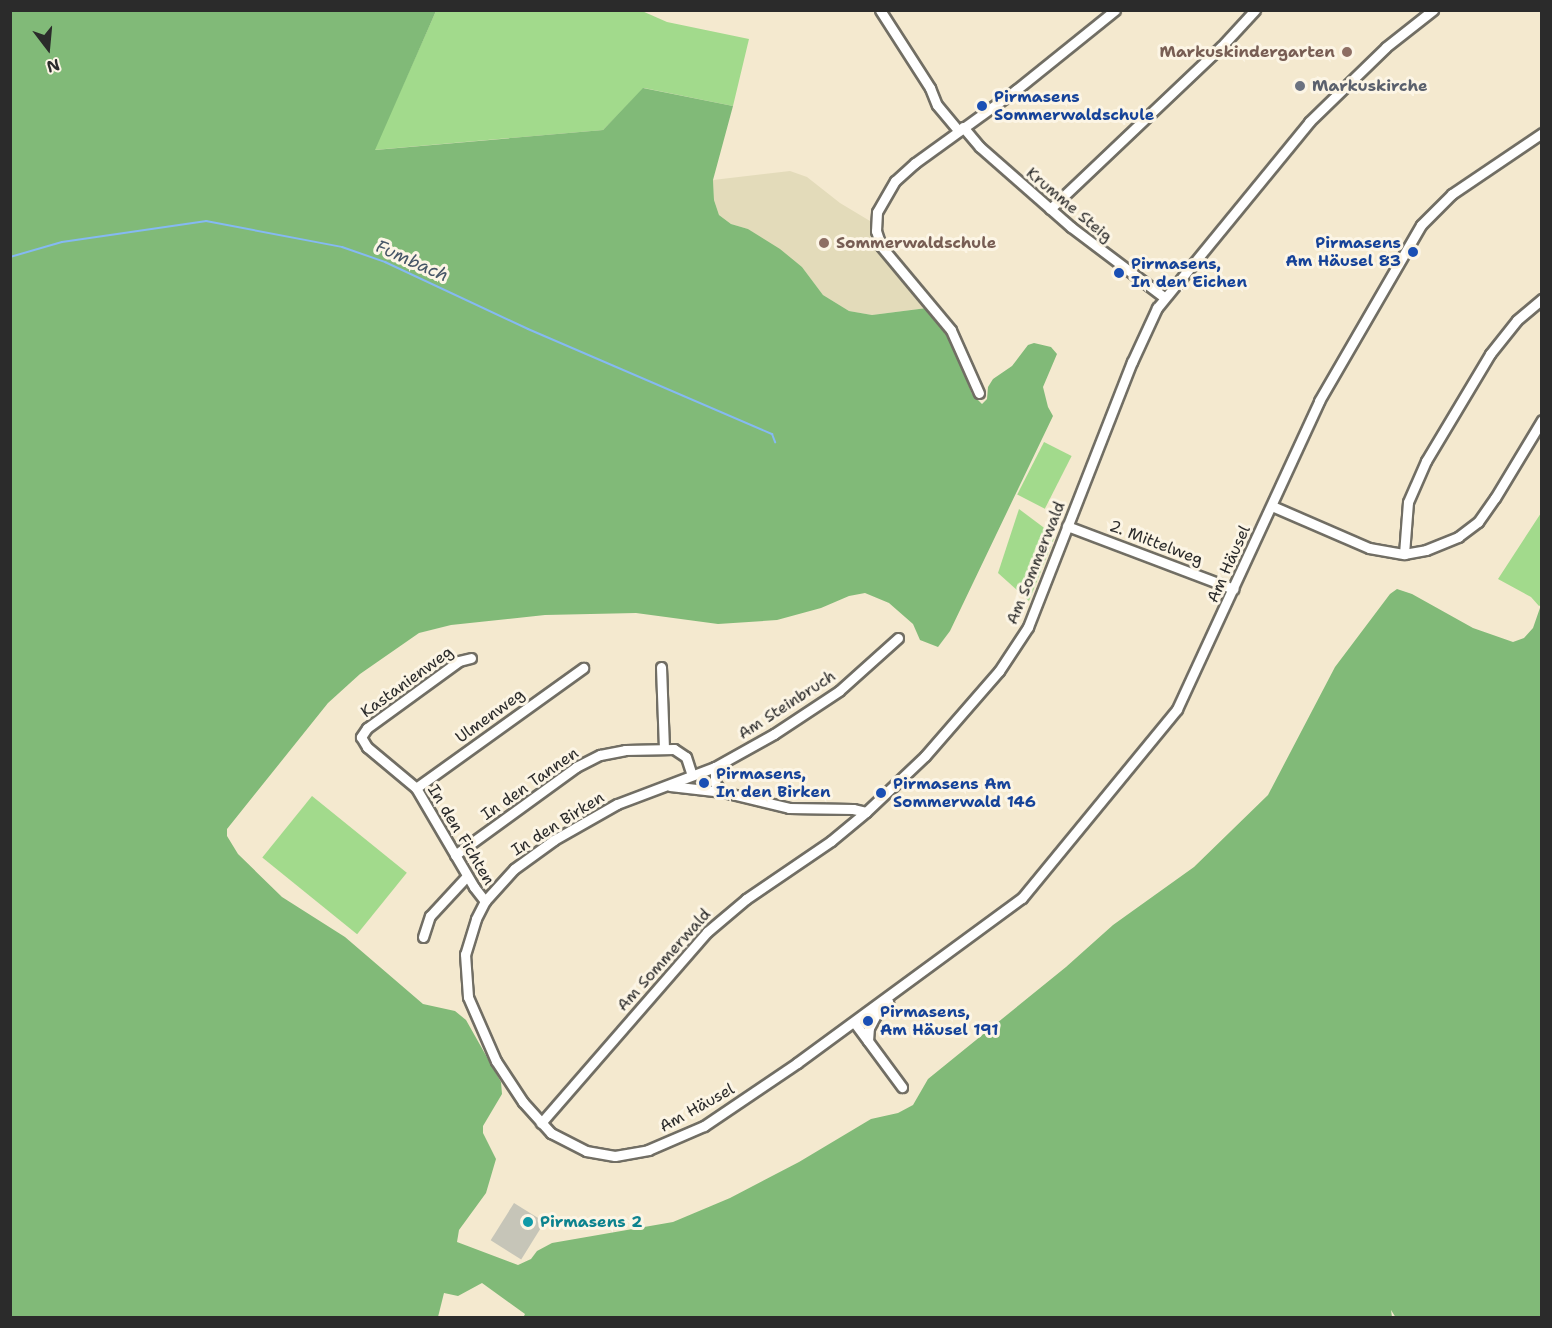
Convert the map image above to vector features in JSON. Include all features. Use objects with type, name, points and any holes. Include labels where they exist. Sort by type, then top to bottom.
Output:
[{"type":"street","name":"Krumme Steig","points":[[880,10],[930,88],[937,105],[1050,209],[1094,246],[1164,297]]},
{"type":"street","points":[[979,393],[951,330],[887,255],[876,231],[877,212],[895,182],[961,128],[1016,90],[1115,10]]},
{"type":"street","points":[[1050,209],[1221,47],[1255,10]]},
{"type":"street","name":"Am Sommerwald","points":[[541,1123],[707,932],[746,899],[831,841],[866,812],[961,717],[1013,653],[1035,612],[1142,337],[1164,297],[1309,122],[1386,47],[1433,10]]},
{"type":"street","name":"Am Häusel","points":[[541,1123],[562,1140],[586,1151],[615,1156],[648,1150],[682,1136],[724,1114],[854,1022],[1022,898],[1157,736],[1185,695],[1327,385],[1421,225],[1452,194],[1542,133]]},
{"type":"street","points":[[1404,554],[1408,502],[1426,460],[1490,354],[1517,320],[1542,299]]},
{"type":"street","points":[[1272,506],[1358,544],[1382,551],[1404,554],[1439,546],[1458,537],[1478,522],[1496,498],[1542,420]]},
{"type":"street","name":"2. Mittelweg","points":[[1067,525],[1234,590]]},
{"type":"street","name":"Am Steinbruch","points":[[664,786],[715,767],[818,706],[860,674],[898,638]]},
{"type":"street","name":"Kastanienweg","points":[[362,734],[459,661],[471,658]]},
{"type":"street","name":"Ulmenweg","points":[[416,788],[583,668]]},
{"type":"street","points":[[661,668],[664,748],[683,753],[692,775]]},
{"type":"street","name":"In den Fichten","points":[[362,734],[367,747],[416,788],[467,876],[485,902]]},
{"type":"street","name":"In den Tannen","points":[[455,855],[589,760],[625,750],[664,748]]},
{"type":"street","points":[[715,767],[715,783],[723,792]]},
{"type":"street","name":"In den Birken","points":[[541,1123],[523,1102],[496,1060],[468,997],[465,954],[476,919],[485,902],[514,869],[554,840],[599,813],[664,786],[693,787],[723,792],[789,808],[853,809],[866,812]]},
{"type":"street","points":[[423,937],[430,916],[467,876]]},
{"type":"street","name":"Am Häusel","points":[[868,1041],[869,1028],[876,1015],[907,983]]},
{"type":"street","points":[[854,1022],[902,1087]]},
{"type":"shaded area","name":"Sommerwaldschule","points":[[790,171],[807,177],[840,203],[870,221],[873,238],[889,264],[927,308],[872,315],[849,311],[823,295],[802,267],[748,229],[731,224],[719,215],[714,200],[713,180]]},
{"type":"shaded area","points":[[514,1203],[545,1222],[521,1259],[491,1240]]},
{"type":"green space","points":[[10,11],[436,11],[375,150],[603,130],[643,88],[733,106],[713,180],[714,200],[719,215],[731,224],[748,229],[780,249],[802,267],[823,295],[849,311],[872,315],[927,308],[953,345],[972,394],[982,404],[987,399],[988,387],[993,379],[1012,366],[1028,345],[1034,343],[1051,347],[1057,354],[1043,387],[1053,416],[950,631],[938,647],[920,640],[913,624],[889,603],[865,593],[849,596],[821,608],[777,620],[718,624],[636,613],[545,615],[451,625],[419,633],[360,674],[328,703],[227,829],[227,836],[238,854],[282,897],[345,937],[423,1004],[455,1011],[466,1020],[501,1082],[502,1094],[483,1126],[483,1133],[496,1159],[486,1193],[459,1230],[457,1242],[518,1265],[531,1259],[537,1251],[552,1243],[673,1222],[730,1198],[799,1162],[871,1119],[898,1113],[913,1105],[928,1079],[1066,967],[1113,925],[1194,867],[1268,795],[1335,667],[1390,594],[1397,589],[1412,594],[1473,628],[1513,642],[1524,638],[1533,628],[1541,605],[1541,1317],[1396,1318],[1391,1310],[1392,1317],[523,1318],[525,1314],[482,1283],[458,1296],[444,1293],[438,1317],[11,1317]]},
{"type":"green space","points":[[436,11],[642,11],[667,22],[749,39],[733,106],[644,88],[603,130],[374,150]]},
{"type":"green space","points":[[1044,442],[1072,456],[1045,509],[1017,495]]},
{"type":"green space","points":[[1019,509],[1055,536],[1029,601],[998,573]]},
{"type":"green space","points":[[1541,513],[1541,605],[1539,606],[1531,597],[1498,579]]},
{"type":"green space","points":[[312,796],[407,873],[357,934],[262,857]]},
{"type":"waterway","name":"Fumbach","points":[[10,257],[62,242],[206,221],[342,247],[385,262],[528,329],[772,434],[775,442]]},
{"type":"place","name":"Markuskindergarten","points":[[1347,52]]},
{"type":"place","name":"Markuskirche","points":[[1300,86]]},
{"type":"place","name":"Pirmasens Sommerwaldschule","points":[[982,106]]},
{"type":"place","name":"Sommerwaldschule","points":[[824,243]]},
{"type":"place","name":"Pirmasens Am Häusel 83","points":[[1413,252]]},
{"type":"place","name":"Pirmasens, In den Eichen","points":[[1119,273]]},
{"type":"place","name":"Pirmasens, In den Birken","points":[[704,783]]},
{"type":"place","name":"Pirmasens Am Sommerwald 146","points":[[881,793]]},
{"type":"place","name":"Pirmasens, Am Häusel 191","points":[[868,1021]]},
{"type":"place","name":"Pirmasens 2","points":[[528,1222]]}]
